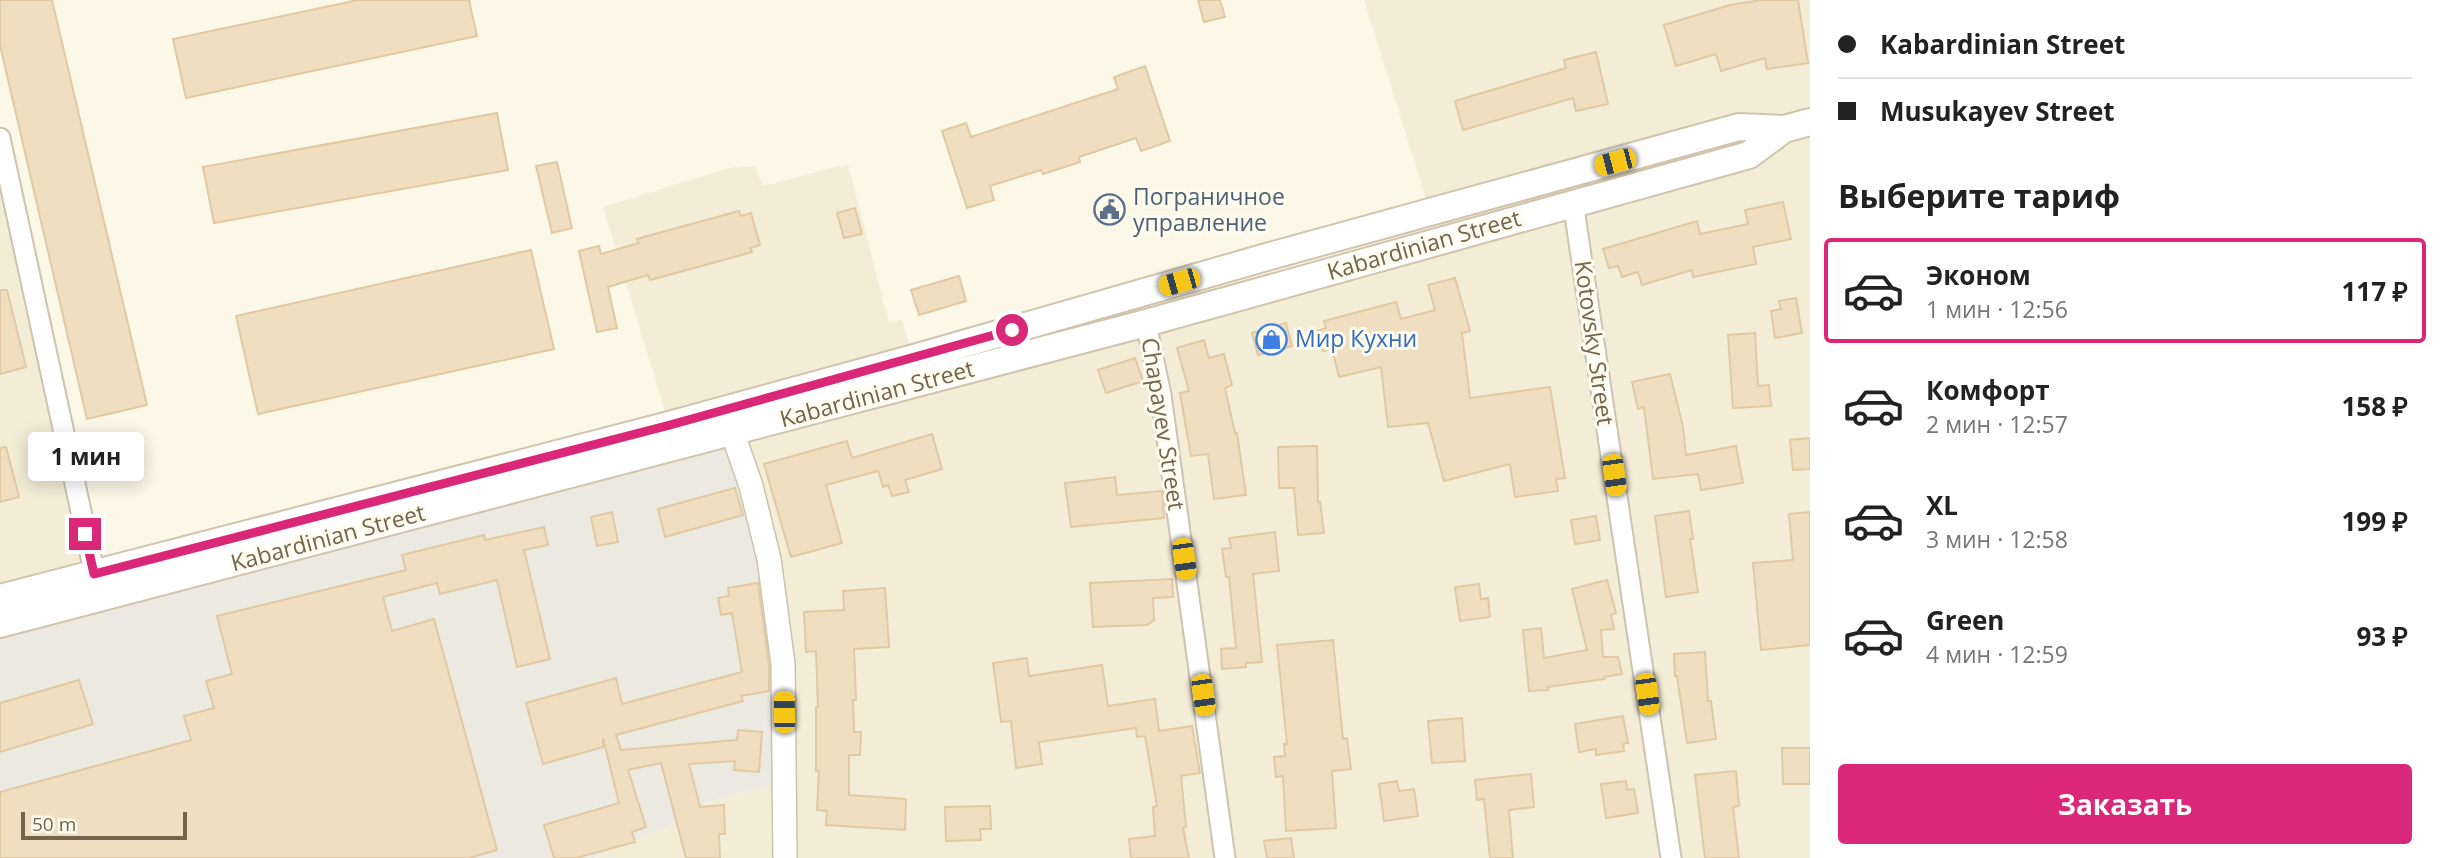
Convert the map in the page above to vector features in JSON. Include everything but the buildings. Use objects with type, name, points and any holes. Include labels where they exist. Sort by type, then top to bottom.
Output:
[{"type":"main road","name":"Kabardinian Street","points":[[728,421],[914,358],[1739,127],[1784,129],[1810,122]]},
{"type":"main road","name":"Kabardinian Street","points":[[0,624],[98,586],[728,421],[1146,323],[1749,155],[1784,129]]},
{"type":"main road","name":"Kabardinian Street","points":[[0,598],[98,586]]},
{"type":"street","points":[[0,138],[98,586]]},
{"type":"street","name":"Kotovsky Street","points":[[1573,202],[1671,858]]},
{"type":"street","name":"Chapayev Street","points":[[1146,323],[1161,395],[1225,858]]},
{"type":"street","points":[[728,421],[751,486],[769,558],[783,664],[785,858]]},
{"type":"shaded area","points":[[1364,0],[1810,0],[1810,858],[594,858],[668,827],[707,802],[785,782],[732,432],[1573,202],[1783,130],[1429,214]]},
{"type":"shaded area","points":[[0,138],[94,574],[0,598]]},
{"type":"shaded area","points":[[848,164],[889,323],[902,320],[914,358],[669,425],[603,207],[729,168],[755,166],[763,186]]},
{"type":"shaded area","points":[[732,432],[751,486],[785,782],[707,802],[668,827],[593,858],[0,858],[0,624]]},
{"type":"place","name":"Пограничное управление","points":[[1110,210]]},
{"type":"place","name":"Мир Кухни","points":[[1272,339]]},
{"type":"route","points":[[85,534],[94,574],[670,425],[1012,330]]}]
